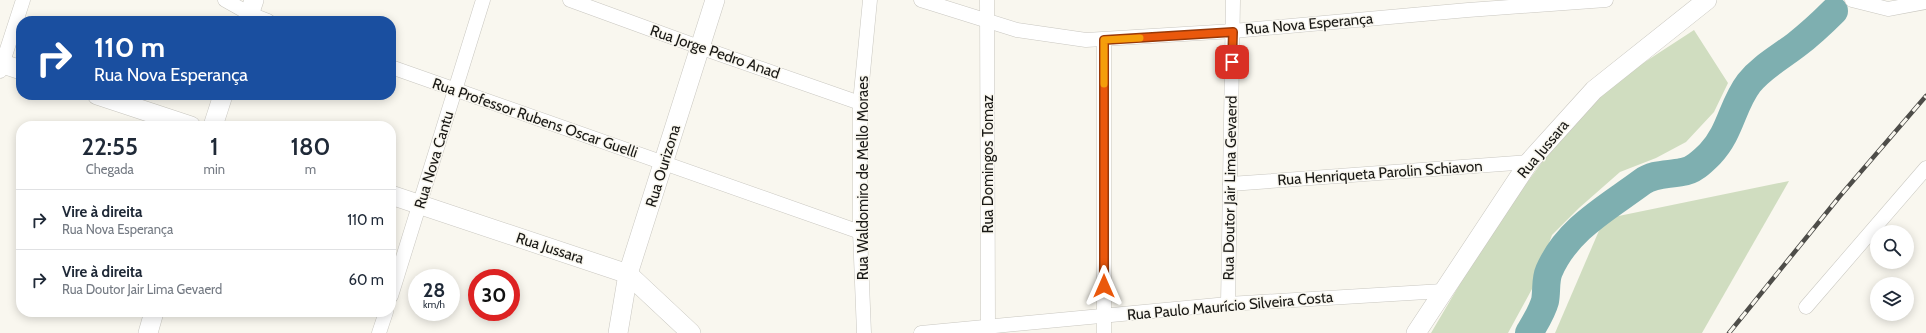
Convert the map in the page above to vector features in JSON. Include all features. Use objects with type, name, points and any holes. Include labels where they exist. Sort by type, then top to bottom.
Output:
[{"type":"street","points":[[18,16],[23,0]]},
{"type":"street","points":[[225,0],[250,12]]},
{"type":"street","name":"Rua Nova Cantu","points":[[396,280],[483,0]]},
{"type":"street","name":"Rua Jorge Pedro Anad","points":[[570,0],[860,103]]},
{"type":"street","name":"Rua Ourizona","points":[[618,333],[628,274],[715,0]]},
{"type":"street","name":"Rua Waldomiro de Mello Moraes","points":[[864,333],[860,232],[860,103],[870,0]]},
{"type":"street","name":"Rua Nova Esperança","points":[[921,0],[1017,30],[1086,40],[1233,32],[1468,5],[1606,0]]},
{"type":"street","name":"Rua Domingos Tomaz","points":[[987,0],[988,327]]},
{"type":"street","name":"Rua Doutor Jair Lima Gevaerd","points":[[1228,304],[1233,0]]},
{"type":"street","name":"Rua Jussara","points":[[1416,333],[1529,162],[1594,90],[1707,0]]},
{"type":"street","points":[[1852,0],[1888,9],[1926,2]]},
{"type":"street","points":[[16,21],[1,66],[16,69]]},
{"type":"street","points":[[1104,40],[1104,333]]},
{"type":"street","name":"Rua Professor Rubens Oscar Guelli","points":[[396,69],[860,232]]},
{"type":"street","points":[[113,100],[175,121]]},
{"type":"street","points":[[215,121],[221,100]]},
{"type":"street","name":"Rua Henriqueta Parolin Schiavon","points":[[1230,184],[1529,162]]},
{"type":"street","points":[[1806,307],[1926,168]]},
{"type":"street","name":"Rua Jussara","points":[[396,197],[628,274],[691,333]]},
{"type":"street","name":"Rua Paulo Maurício Silveira Costa","points":[[921,333],[1228,304],[1443,291]]},
{"type":"street","points":[[148,333],[153,317]]},
{"type":"street","points":[[379,333],[384,317]]},
{"type":"green space","points":[[1694,30],[1728,83],[1714,112],[1686,142],[1656,158],[1620,172],[1579,208],[1552,235],[1532,289],[1508,333],[1431,333],[1490,233],[1548,154],[1611,84]]},
{"type":"green space","points":[[1789,181],[1702,333],[1555,333],[1604,219]]},
{"type":"waterway","points":[[1529,333],[1544,305],[1549,271],[1566,243],[1577,231],[1589,220],[1647,179],[1686,171],[1701,163],[1717,146],[1723,137],[1743,91],[1754,77],[1765,67],[1806,37],[1834,11]]},
{"type":"railway","points":[[1729,333],[1840,196],[1926,96]]},
{"type":"slow traffic","points":[[1104,84],[1104,40],[1140,38]]},
{"type":"route","points":[[1104,286],[1104,40],[1233,32],[1232,62]]}]
